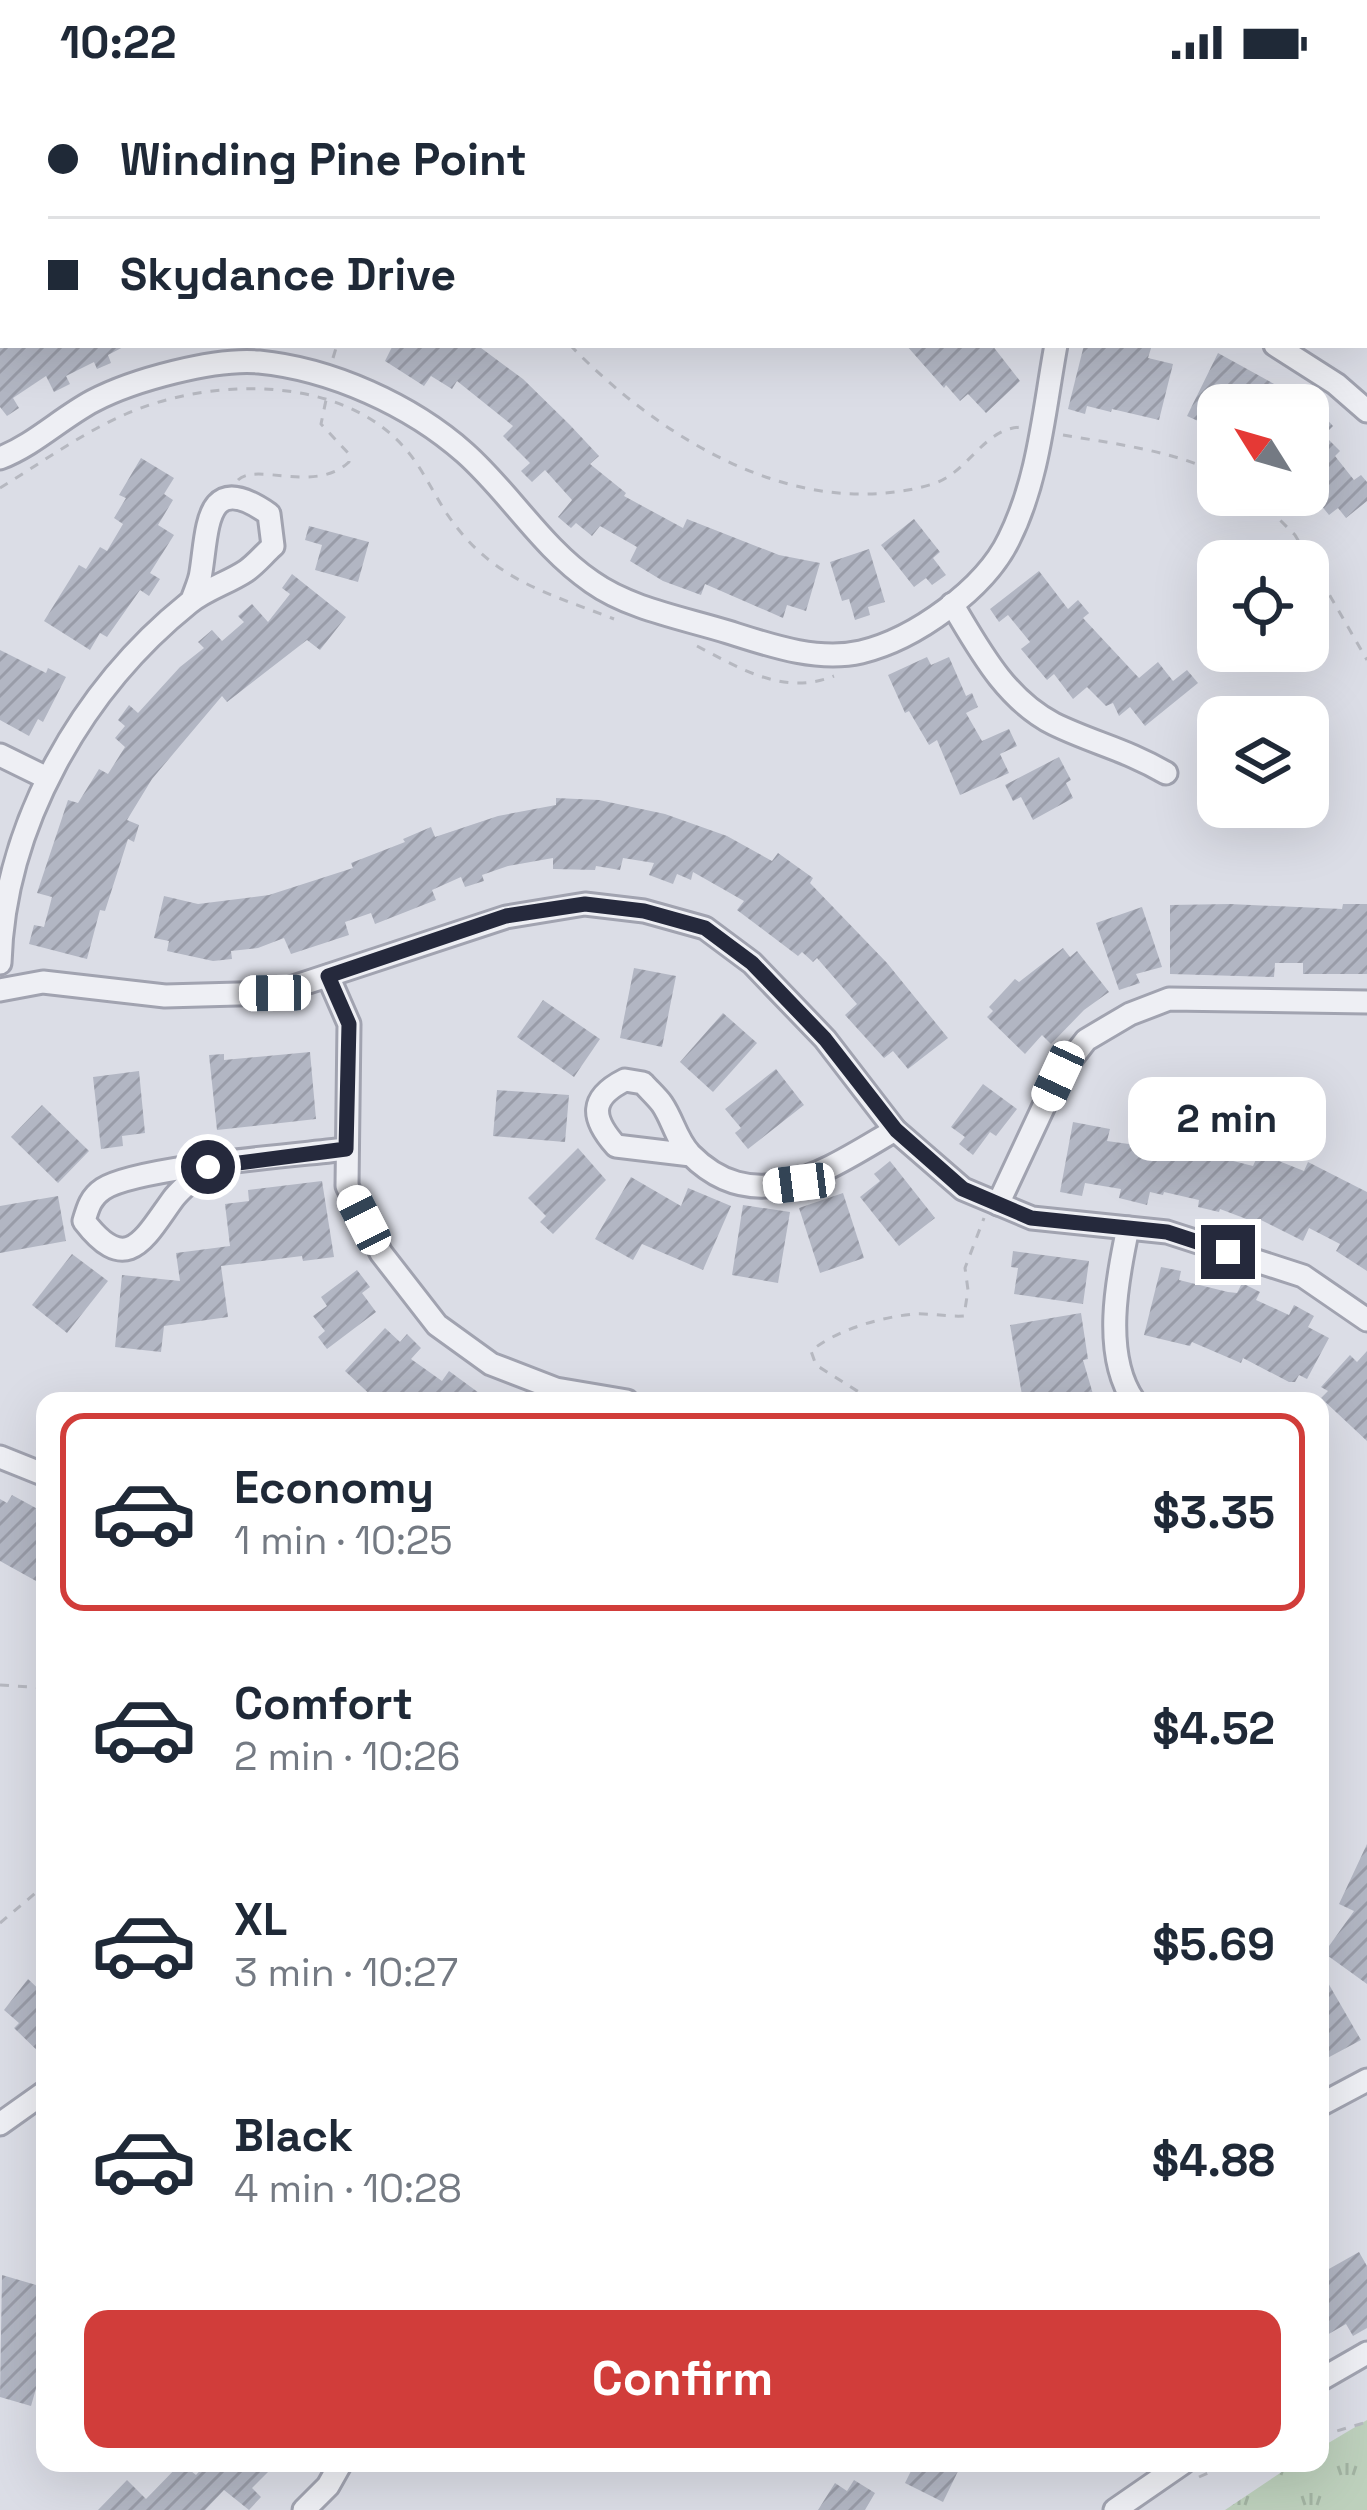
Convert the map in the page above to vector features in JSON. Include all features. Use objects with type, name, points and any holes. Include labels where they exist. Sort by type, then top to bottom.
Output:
[{"type":"street","points":[[0,458],[94,401],[172,371],[257,362],[332,378],[398,407],[464,452],[564,562],[598,586],[634,603],[777,648],[861,652],[928,623],[979,582],[1008,542],[1032,479],[1055,348]]},
{"type":"street","points":[[1280,348],[1336,384],[1367,411]]},
{"type":"street","points":[[0,963],[1,921],[23,836],[47,778],[127,661],[191,600],[247,570],[273,546],[269,514],[248,499],[225,501],[209,513],[201,573],[191,600]]},
{"type":"street","points":[[952,604],[990,667],[1015,695],[1052,723],[1130,752],[1166,773]]},
{"type":"street","points":[[0,755],[47,778]]},
{"type":"street","points":[[0,990],[43,982],[165,996],[275,993],[506,916],[585,904],[644,911],[705,928],[752,963],[825,1039],[896,1130],[963,1189],[1031,1218],[1167,1232],[1303,1276],[1367,1319]]},
{"type":"street","points":[[328,976],[349,1024],[347,1186],[381,1253],[437,1325],[490,1364],[574,1392]]},
{"type":"street","points":[[998,1204],[1058,1076],[1086,1040],[1130,1015],[1169,999],[1367,1002]]},
{"type":"street","points":[[692,1156],[616,1146],[602,1130],[596,1112],[601,1098],[625,1080],[643,1083],[663,1105],[692,1156],[727,1179],[759,1188],[799,1183],[896,1130]]},
{"type":"street","points":[[208,1167],[175,1195],[138,1246],[121,1251],[110,1246],[84,1221],[91,1199],[107,1186],[208,1167],[346,1149]]},
{"type":"street","points":[[1128,1228],[1113,1322],[1128,1392]]},
{"type":"street","points":[[0,1456],[36,1471]]},
{"type":"street","points":[[1329,2100],[1367,2080]]},
{"type":"street","points":[[0,2124],[36,2098]]},
{"type":"street","points":[[1329,2375],[1367,2353]]},
{"type":"street","points":[[304,2510],[336,2472]]},
{"type":"street","points":[[1115,2510],[1168,2472]]},
{"type":"path","points":[[573,348],[609,382],[693,443],[764,476],[813,491],[866,494],[930,485],[952,476],[1006,428],[1041,430],[1166,454],[1197,465]]},
{"type":"path","points":[[236,500],[238,479],[244,473],[313,477],[350,462],[345,446],[321,424],[326,399]]},
{"type":"path","points":[[1276,516],[1295,535],[1367,660]]},
{"type":"path","points":[[859,1392],[816,1365],[811,1351],[840,1334],[889,1319],[915,1314],[964,1316],[970,1248],[986,1214],[998,1204]]},
{"type":"path","points":[[0,1685],[36,1687]]},
{"type":"path","points":[[0,1923],[36,1893]]},
{"type":"path","points":[[1329,2433],[1367,2422]]},
{"type":"green space","points":[[1367,2420],[1367,2510],[1225,2510],[1282,2472],[1329,2472],[1329,2443]]},
{"type":"building","points":[[0,348],[121,348],[108,355],[111,363],[97,369],[94,362],[66,376],[70,384],[54,392],[46,376],[13,398],[19,408],[7,416],[0,407]]},
{"type":"building","points":[[392,348],[481,348],[523,379],[570,425],[599,456],[590,464],[624,496],[683,528],[687,519],[779,555],[820,563],[806,611],[787,605],[783,618],[705,584],[701,595],[663,581],[630,561],[637,547],[600,526],[592,536],[576,523],[571,528],[558,517],[572,500],[545,470],[532,482],[521,471],[530,463],[503,436],[513,426],[457,381],[452,389],[431,376],[424,386],[385,361]]},
{"type":"building","points":[[909,348],[994,348],[1020,381],[986,413],[968,394],[960,401],[946,385],[944,388]]},
{"type":"building","points":[[1083,348],[1151,348],[1148,358],[1173,364],[1159,420],[1112,409],[1087,406],[1085,414],[1068,409]]},
{"type":"building","points":[[1218,353],[1274,384],[1203,384]]},
{"type":"building","points":[[1197,396],[1197,421],[1187,416]]},
{"type":"building","points":[[1329,440],[1354,480],[1361,475],[1367,482],[1367,501],[1346,518],[1338,508],[1329,515]]},
{"type":"building","points":[[141,458],[174,478],[164,494],[173,500],[158,525],[174,535],[150,573],[160,579],[149,596],[140,590],[107,637],[100,633],[90,650],[44,621],[79,565],[86,569],[100,547],[107,551],[123,524],[114,518],[126,498],[119,495]]},
{"type":"building","points":[[914,519],[940,552],[933,558],[946,575],[932,585],[926,578],[914,587],[881,545]]},
{"type":"building","points":[[309,526],[369,542],[358,582],[315,570],[322,545],[305,540]]},
{"type":"building","points":[[869,549],[885,602],[868,607],[870,615],[855,620],[849,599],[842,601],[830,562]]},
{"type":"building","points":[[1039,571],[1068,609],[1078,600],[1089,613],[1083,618],[1139,678],[1158,662],[1173,681],[1187,670],[1198,683],[1145,726],[1130,707],[1119,716],[1113,703],[1106,706],[1087,687],[1073,699],[1054,674],[1047,680],[1021,649],[1030,642],[1008,615],[999,622],[990,609]]},
{"type":"building","points":[[292,574],[346,617],[320,650],[307,640],[227,702],[222,696],[152,779],[127,820],[139,825],[134,842],[128,839],[105,911],[100,910],[87,959],[29,944],[34,925],[44,927],[52,897],[37,893],[68,800],[78,803],[99,769],[108,774],[125,747],[115,738],[125,726],[118,720],[129,705],[138,713],[204,648],[198,642],[212,630],[222,641],[244,622],[238,616],[252,604],[268,622],[290,594],[282,588]]},
{"type":"building","points":[[0,650],[46,673],[48,668],[66,677],[43,722],[38,719],[29,736],[0,720]]},
{"type":"building","points":[[927,657],[931,665],[949,657],[966,696],[972,693],[978,707],[966,713],[982,741],[1009,729],[1017,746],[1000,754],[1009,773],[960,795],[937,740],[929,745],[909,711],[905,713],[888,675]]},
{"type":"building","points":[[1059,757],[1071,780],[1066,783],[1073,798],[1033,820],[1021,797],[1013,801],[1005,785]]},
{"type":"building","points":[[556,798],[599,800],[665,814],[727,836],[772,861],[778,853],[813,878],[810,883],[887,963],[948,1038],[908,1069],[893,1051],[884,1058],[845,1015],[857,1004],[817,958],[813,962],[802,952],[798,956],[737,910],[744,901],[693,872],[691,880],[677,874],[673,884],[649,875],[654,863],[623,858],[620,870],[596,866],[595,870],[553,869],[553,858],[508,866],[465,887],[461,877],[432,890],[436,900],[375,924],[371,913],[345,922],[349,935],[291,954],[284,938],[231,951],[232,959],[213,961],[167,951],[169,941],[154,938],[164,896],[198,904],[269,895],[353,868],[351,863],[431,827],[435,837],[498,816],[556,805]]},
{"type":"building","points":[[1343,904],[1367,904],[1367,974],[1303,974],[1303,963],[1275,963],[1274,977],[1170,974],[1170,905],[1342,909]]},
{"type":"building","points":[[1142,907],[1162,967],[1136,974],[1140,983],[1119,990],[1096,923]]},
{"type":"building","points":[[1063,948],[1070,957],[1077,951],[1109,992],[1051,1044],[1042,1035],[1025,1054],[987,1017],[993,1011],[989,1007],[1015,979],[1019,982]]},
{"type":"building","points":[[634,968],[676,976],[662,1047],[620,1038]]},
{"type":"building","points":[[543,1000],[600,1039],[574,1077],[517,1037]]},
{"type":"building","points":[[723,1013],[757,1043],[713,1092],[680,1062]]},
{"type":"building","points":[[310,1052],[316,1119],[217,1130],[209,1055],[224,1054],[224,1060]]},
{"type":"building","points":[[776,1069],[804,1105],[748,1149],[735,1133],[741,1128],[725,1109]]},
{"type":"building","points":[[139,1071],[145,1133],[122,1136],[123,1146],[101,1149],[93,1077]]},
{"type":"building","points":[[983,1084],[1017,1109],[996,1136],[990,1132],[973,1155],[959,1144],[965,1137],[951,1127]]},
{"type":"building","points":[[497,1090],[569,1095],[565,1142],[493,1136]]},
{"type":"building","points":[[42,1105],[89,1151],[58,1183],[11,1137]]},
{"type":"building","points":[[1073,1122],[1110,1129],[1107,1141],[1136,1145],[1138,1137],[1253,1166],[1259,1153],[1304,1171],[1308,1162],[1367,1192],[1367,1271],[1336,1251],[1340,1244],[1309,1228],[1303,1241],[1259,1219],[1257,1223],[1220,1209],[1198,1207],[1199,1200],[1164,1192],[1150,1192],[1147,1205],[1119,1198],[1121,1189],[1085,1183],[1082,1196],[1060,1192]]},
{"type":"building","points":[[578,1148],[606,1180],[553,1234],[540,1222],[546,1216],[528,1198]]},
{"type":"building","points":[[890,1161],[935,1218],[899,1246],[860,1197],[880,1181],[874,1174]]},
{"type":"building","points":[[631,1177],[681,1206],[688,1188],[731,1206],[703,1270],[642,1244],[633,1260],[595,1239]]},
{"type":"building","points":[[322,1181],[334,1257],[221,1266],[228,1317],[164,1326],[161,1352],[115,1347],[122,1275],[180,1281],[176,1253],[230,1246],[225,1204],[249,1201],[248,1190]]},
{"type":"building","points":[[843,1193],[864,1258],[820,1273],[799,1208]]},
{"type":"building","points":[[58,1196],[66,1241],[0,1253],[0,1206]]},
{"type":"building","points":[[743,1205],[790,1212],[778,1283],[732,1275]]},
{"type":"building","points":[[1013,1251],[1089,1261],[1083,1304],[1014,1294],[1018,1268],[1011,1267]]},
{"type":"building","points":[[72,1254],[108,1281],[67,1333],[32,1305]]},
{"type":"building","points":[[1161,1267],[1181,1271],[1179,1280],[1228,1292],[1237,1293],[1242,1283],[1260,1292],[1256,1300],[1289,1315],[1294,1305],[1314,1316],[1308,1327],[1329,1338],[1307,1379],[1299,1375],[1289,1382],[1243,1358],[1241,1363],[1192,1342],[1190,1346],[1144,1335]]},
{"type":"building","points":[[357,1270],[370,1287],[362,1293],[376,1312],[327,1349],[318,1337],[325,1331],[313,1316],[327,1306],[321,1297]]},
{"type":"building","points":[[1081,1313],[1088,1359],[1083,1360],[1092,1392],[1021,1392],[1010,1325]]},
{"type":"building","points":[[385,1328],[400,1342],[407,1334],[421,1348],[411,1359],[442,1381],[449,1371],[478,1392],[367,1392],[345,1371]]},
{"type":"building","points":[[1367,1351],[1367,1441],[1329,1405],[1329,1392],[1321,1387],[1350,1355],[1357,1362]]},
{"type":"building","points":[[12,1495],[36,1508],[36,1581],[0,1561],[0,1499],[7,1503]]},
{"type":"building","points":[[1367,1844],[1367,1984],[1329,1957],[1329,1946],[1354,1911],[1339,1904]]},
{"type":"building","points":[[28,1979],[36,1987],[36,2049],[14,2028],[19,2023],[4,2010]]},
{"type":"building","points":[[1329,1985],[1361,2040],[1329,2057]]},
{"type":"building","points":[[1359,2252],[1367,2266],[1367,2328],[1353,2336],[1346,2324],[1329,2334],[1329,2269]]},
{"type":"building","points":[[2,2275],[36,2285],[36,2388],[31,2406],[0,2397]]},
{"type":"building","points":[[172,2472],[268,2472],[252,2488],[261,2497],[249,2510],[224,2490],[205,2510],[98,2510],[127,2480],[146,2499]]},
{"type":"building","points":[[910,2472],[958,2472],[943,2502],[905,2483]]},
{"type":"building","points":[[854,2480],[875,2493],[865,2510],[818,2510],[835,2483],[847,2491]]},
{"type":"route","points":[[208,1167],[346,1149],[349,1024],[328,976],[506,916],[585,904],[644,911],[705,928],[752,963],[825,1039],[896,1130],[963,1189],[1031,1218],[1167,1232],[1228,1252]]}]
